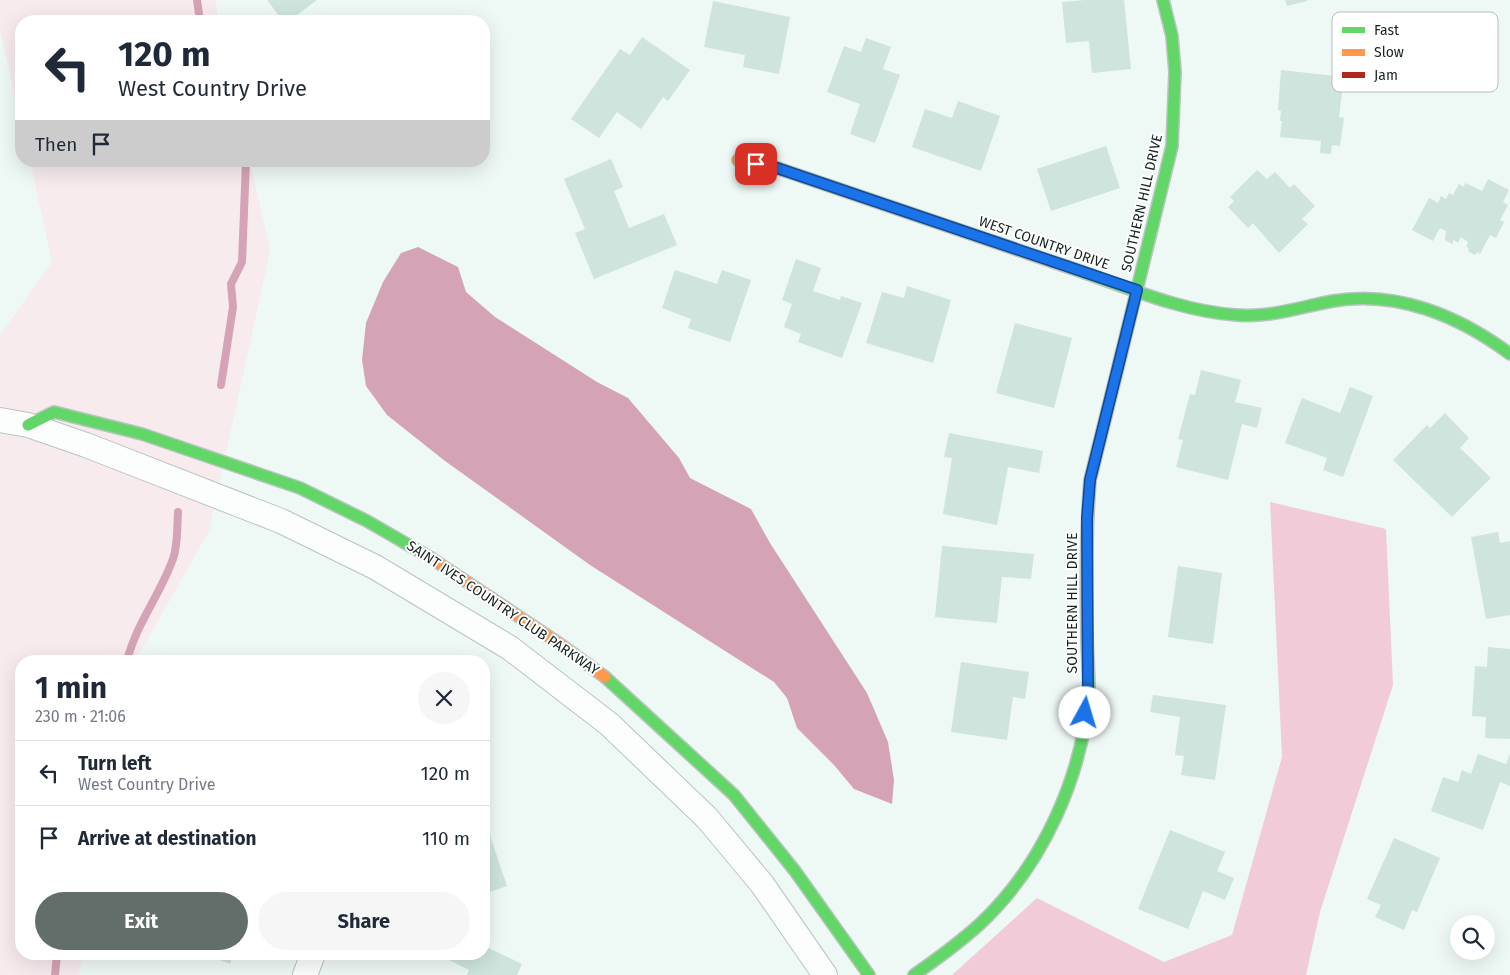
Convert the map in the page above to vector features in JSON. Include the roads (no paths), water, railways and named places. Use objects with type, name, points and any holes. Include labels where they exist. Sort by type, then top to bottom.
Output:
[{"type":"street","name":"SOUTHERN HILL DRIVE","points":[[914,975],[983,922],[1029,866],[1065,797],[1080,748],[1088,696],[1087,518],[1090,480],[1172,146],[1177,101],[1176,61],[1163,0]]},
{"type":"street","name":"WEST COUNTRY DRIVE","points":[[738,160],[774,167],[1196,310],[1235,316],[1276,314],[1317,303],[1348,299],[1384,300],[1419,306],[1456,319],[1490,338],[1510,354]]},
{"type":"street","name":"SAINT IVES COUNTRY CLUB PARKWAY","points":[[28,425],[54,412],[142,434],[300,488],[367,521],[446,567],[608,679],[734,795],[795,871],[869,975]]},
{"type":"street","points":[[0,420],[28,425],[162,473],[282,521],[375,567],[510,648],[609,724],[707,818],[762,884],[825,975]]},
{"type":"street","points":[[305,975],[311,960]]},
{"type":"waterway","points":[[197,0],[199,15]]},
{"type":"waterway","points":[[221,385],[233,307],[231,284],[242,262],[246,167]]},
{"type":"waterway","points":[[129,655],[136,635],[162,585],[175,554],[178,512]]},
{"type":"waterway","points":[[55,975],[56,960]]}]
